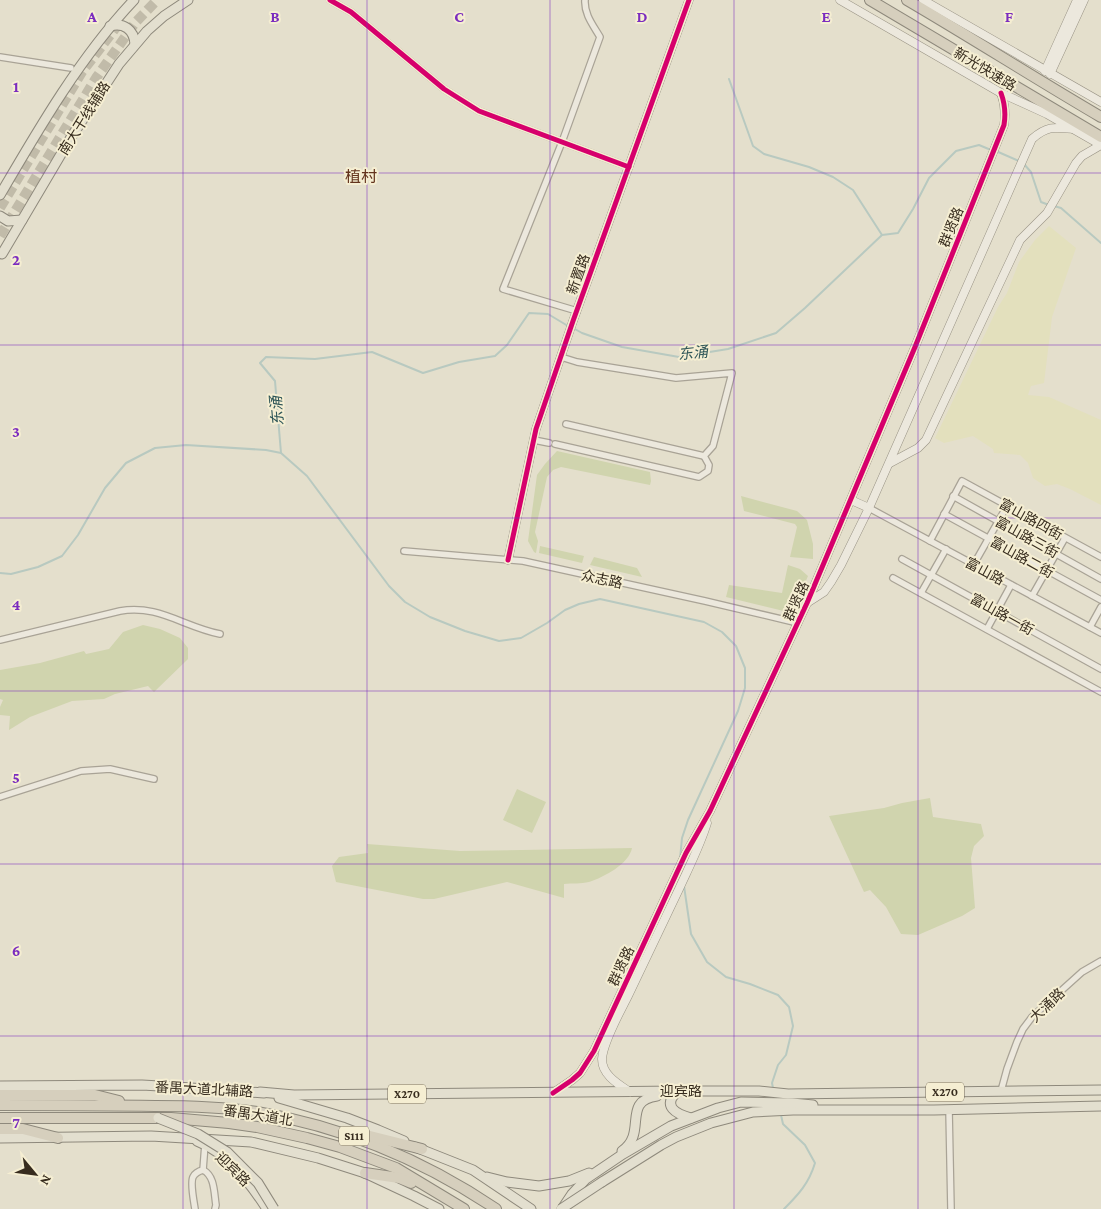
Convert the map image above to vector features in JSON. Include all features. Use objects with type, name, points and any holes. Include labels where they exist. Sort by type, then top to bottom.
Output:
[{"type":"highway","name":"新光快速路","points":[[870,0],[1101,137]]},
{"type":"highway","name":"新光快速路","points":[[907,0],[1101,117]]},
{"type":"highway","points":[[0,1095],[95,1095],[137,1105]]},
{"type":"highway","name":"番禺大道北","points":[[0,1106],[196,1106],[256,1112],[310,1123],[354,1136],[418,1163],[496,1209]]},
{"type":"highway","name":"番禺大道北","points":[[0,1118],[158,1118],[229,1123],[278,1132],[340,1147],[396,1168],[464,1209]]},
{"type":"highway","points":[[310,1123],[348,1130],[422,1150]]},
{"type":"highway","points":[[0,1129],[23,1129],[58,1138]]},
{"type":"highway","points":[[366,1173],[399,1178],[434,1192]]},
{"type":"main road","points":[[0,195],[81,65],[110,26],[134,0]]},
{"type":"main road","name":"南大干线辅路","points":[[1,255],[115,70],[135,44],[159,20],[182,1]]},
{"type":"main road","points":[[110,26],[122,25],[129,29],[134,35],[135,44]]},
{"type":"main road","points":[[0,216],[8,221],[22,220]]},
{"type":"main road","name":"番禺大道北辅路","points":[[0,1086],[142,1086],[260,1092],[347,1118],[473,1170],[531,1209]]},
{"type":"main road","name":"迎宾路","points":[[561,1209],[661,1145],[694,1129],[739,1115],[765,1111],[791,1102],[1001,1091],[1101,1090]]},
{"type":"main road","points":[[678,1091],[674,1094],[672,1100],[672,1110],[677,1114],[691,1118]]},
{"type":"main road","name":"迎宾路","points":[[260,1092],[294,1095],[758,1091],[791,1102],[863,1110],[1101,1106]]},
{"type":"main road","points":[[473,1170],[492,1179],[539,1186],[578,1178],[592,1172],[628,1147],[634,1138],[636,1113],[639,1104],[646,1098],[657,1096],[663,1092]]},
{"type":"main road","points":[[561,1209],[586,1179],[623,1154],[671,1126],[718,1108],[741,1102],[791,1102]]},
{"type":"main road","points":[[158,1118],[198,1134],[227,1152],[258,1183],[274,1209]]},
{"type":"main road","points":[[0,1138],[151,1136],[251,1142],[318,1158],[366,1173],[439,1209]]},
{"type":"main road","name":"迎宾路","points":[[190,1139],[205,1144],[234,1166],[267,1209]]},
{"type":"street","points":[[330,0],[351,12],[444,89],[479,110],[629,167]]},
{"type":"street","points":[[577,312],[503,289],[562,142],[600,37],[588,16],[585,0]]},
{"type":"street","name":"新置路","points":[[508,560],[536,429],[688,0]]},
{"type":"street","points":[[840,0],[1001,93],[1047,114],[1101,145]]},
{"type":"street","points":[[923,0],[1101,102]]},
{"type":"street","points":[[1048,72],[1077,0]]},
{"type":"street","points":[[1048,72],[1084,0]]},
{"type":"street","points":[[0,58],[71,68]]},
{"type":"street","name":"群贤路","points":[[553,1093],[580,1073],[594,1051],[671,885],[701,838],[710,811],[798,624],[915,347],[1004,125],[1006,113],[1001,93]]},
{"type":"street","name":"群贤路","points":[[807,603],[824,592],[842,565],[890,463],[1032,139],[1041,131],[1054,127],[1073,129]]},
{"type":"street","points":[[890,463],[918,448],[926,440],[1020,240],[1047,213],[1076,163],[1082,156],[1101,145]]},
{"type":"street","points":[[561,357],[577,362],[676,378],[732,373],[713,446],[704,456]]},
{"type":"street","points":[[534,440],[699,477],[708,471],[709,465],[704,456],[566,424]]},
{"type":"street","name":"富山路四街","points":[[953,496],[962,481],[1101,557]]},
{"type":"street","points":[[930,541],[953,496]]},
{"type":"street","name":"富山路三街","points":[[953,496],[1101,578]]},
{"type":"street","points":[[851,500],[869,508]]},
{"type":"street","points":[[974,564],[1007,506]]},
{"type":"street","name":"富山路","points":[[869,508],[1101,633]]},
{"type":"street","name":"富山路二街","points":[[944,514],[1101,600]]},
{"type":"street","points":[[1032,596],[1065,538]]},
{"type":"street","points":[[921,593],[946,549]]},
{"type":"street","name":"众志路","points":[[404,551],[523,561],[798,624]]},
{"type":"street","name":"富山路一街","points":[[902,559],[1101,669]]},
{"type":"street","points":[[893,578],[1101,692]]},
{"type":"street","points":[[987,629],[1011,585]]},
{"type":"street","points":[[1090,627],[1101,607]]},
{"type":"street","points":[[0,640],[133,608],[168,616],[205,631],[220,634]]},
{"type":"street","points":[[0,797],[81,771],[110,769],[154,779]]},
{"type":"street","name":"群贤路","points":[[630,1092],[615,1082],[605,1072],[602,1059],[604,1049],[674,900],[690,856]]},
{"type":"street","name":"大涌路","points":[[1001,1091],[1017,1042],[1023,1029],[1032,1017],[1082,972],[1101,961]]},
{"type":"street","points":[[949,1110],[951,1209]]},
{"type":"street","points":[[203,1170],[205,1144]]},
{"type":"street","points":[[195,1209],[193,1177],[197,1172],[203,1170],[212,1177],[215,1209]]},
{"type":"shaded area","points":[[1049,226],[1076,248],[1052,317],[1044,383],[1031,386],[1028,395],[1049,397],[1101,420],[1101,505],[1057,484],[1045,486],[1033,478],[1028,463],[1020,455],[994,453],[993,449],[973,436],[944,443],[935,438],[998,307],[1007,293],[1019,262],[1035,240]]},
{"type":"green space","points":[[557,451],[650,472],[651,481],[650,485],[561,467],[553,470],[547,477],[535,532],[538,541],[536,553],[528,541],[537,475]]},
{"type":"green space","points":[[741,496],[797,511],[807,520],[813,544],[813,559],[790,557],[797,527],[795,524],[744,511]]},
{"type":"green space","points":[[540,546],[584,556],[582,563],[539,553]]},
{"type":"green space","points":[[594,557],[637,568],[642,577],[590,565]]},
{"type":"green space","points":[[788,565],[800,569],[808,576],[792,613],[726,597],[729,585],[782,593]]},
{"type":"green space","points":[[143,625],[160,629],[180,638],[188,648],[188,659],[154,692],[148,686],[115,694],[104,699],[72,701],[30,717],[9,730],[10,716],[0,715],[0,707],[3,700],[0,699],[0,670],[40,663],[84,651],[86,654],[109,649],[123,632]]},
{"type":"green space","points":[[517,789],[546,802],[532,833],[503,820]]},
{"type":"green space","points":[[930,798],[933,817],[981,824],[984,836],[974,846],[971,858],[975,908],[962,916],[918,935],[901,934],[886,907],[870,890],[864,892],[829,816],[884,808]]},
{"type":"green space","points":[[367,844],[460,851],[632,848],[630,854],[621,864],[602,877],[589,882],[564,884],[564,898],[507,882],[434,899],[423,899],[336,882],[332,866],[339,857],[368,853]]},
{"type":"waterway","points":[[729,79],[753,146],[764,154],[809,167],[833,177],[853,190],[882,235]]},
{"type":"waterway","name":"东涌","points":[[573,328],[622,347],[679,357],[728,349],[776,333],[882,235],[898,233],[929,178],[956,151],[979,145],[991,150]]},
{"type":"waterway","name":"东涌","points":[[996,151],[1019,161]]},
{"type":"waterway","name":"东涌","points":[[1023,163],[1031,172],[1041,202],[1049,205]]},
{"type":"waterway","name":"东涌","points":[[1054,206],[1061,208],[1101,243]]},
{"type":"waterway","name":"东涌","points":[[281,453],[275,381],[260,363],[266,357],[315,359],[372,352],[423,373],[459,362],[495,356],[507,345],[529,313],[548,314],[568,326]]},
{"type":"waterway","points":[[0,573],[11,574],[38,567],[62,556],[78,535],[105,488],[126,463],[155,448],[186,445],[266,450],[281,453],[307,476],[389,586],[405,602],[430,617],[465,631],[499,641],[521,638],[565,610],[579,604],[600,599],[704,622],[722,632],[736,646],[745,668],[745,688],[738,711],[688,820],[682,838],[680,859]]},
{"type":"waterway","points":[[684,886],[691,934],[707,962],[726,977],[778,995],[789,1007],[793,1026],[786,1055],[778,1065],[772,1083],[773,1088]]},
{"type":"waterway","points":[[781,1115],[783,1124],[805,1145],[815,1163],[810,1177],[803,1188],[784,1209]]},
{"type":"tunnel","points":[[0,236],[96,78],[135,23],[157,0]]},
{"type":"tunnel","points":[[0,208],[82,72],[121,21]]},
{"type":"cycle path","points":[[330,0],[351,12],[444,89],[479,111],[629,167]]},
{"type":"cycle path","points":[[508,560],[536,429],[689,0]]},
{"type":"cycle path","points":[[553,1093],[580,1073],[594,1051],[686,853],[710,811],[807,603],[915,347],[1004,125],[1005,109],[1001,93]]},
{"type":"district","name":"植村","points":[[361,176]]}]
